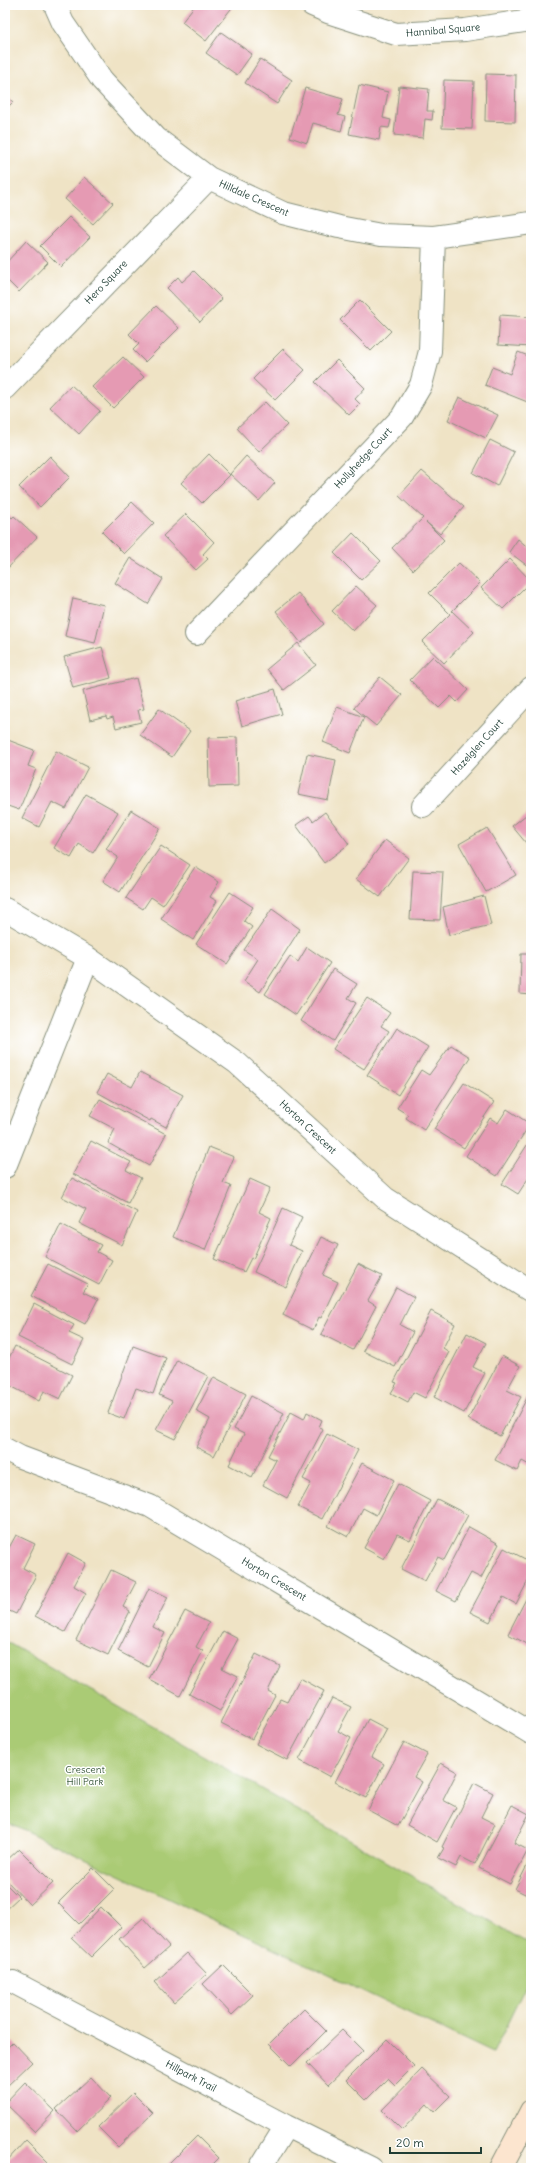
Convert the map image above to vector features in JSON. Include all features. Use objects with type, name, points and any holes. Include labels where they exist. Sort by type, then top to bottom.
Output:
[{"type":"street","name":"Hilldale Crescent","points":[[55,5],[63,23],[102,80],[156,138],[208,178],[283,213],[339,227],[381,235],[434,237],[531,222]]},
{"type":"street","name":"Hannibal Square","points":[[312,5],[328,12],[396,34],[466,30],[531,20]]},
{"type":"street","name":"Hero Square","points":[[5,388],[208,178]]},
{"type":"street","name":"Hollyhedge Court","points":[[196,634],[402,417],[417,392],[421,385],[430,351],[434,237]]},
{"type":"street","name":"Hazelglen Court","points":[[423,806],[531,688]]},
{"type":"street","name":"Horton Crescent","points":[[5,910],[88,958],[237,1063],[385,1198],[531,1291]]},
{"type":"street","points":[[5,1167],[88,958]]},
{"type":"street","name":"Horton Crescent","points":[[5,1449],[20,1457],[150,1506],[531,1732]]},
{"type":"street","name":"Hillpark Trail","points":[[12,1982],[286,2126],[371,2168]]},
{"type":"street","points":[[501,2168],[531,2111]]},
{"type":"street","points":[[260,2168],[286,2126]]},
{"type":"green space","name":"Crescent Hill Park","points":[[5,1641],[531,1945],[531,1975],[493,2053],[5,1821]]},
{"type":"building","points":[[195,5],[234,5],[206,41],[182,22]]},
{"type":"building","points":[[221,32],[252,54],[237,75],[206,53]]},
{"type":"building","points":[[260,59],[292,80],[277,104],[245,83]]},
{"type":"building","points":[[486,74],[516,75],[515,122],[485,121]]},
{"type":"building","points":[[444,80],[474,81],[472,129],[442,128]]},
{"type":"building","points":[[359,85],[388,92],[383,118],[391,120],[389,128],[381,127],[379,140],[349,134]]},
{"type":"building","points":[[399,86],[429,89],[427,111],[433,111],[432,120],[425,119],[423,138],[394,135]]},
{"type":"building","points":[[305,88],[343,99],[338,115],[345,117],[341,131],[313,123],[307,143],[290,137]]},
{"type":"building","points":[[5,95],[13,102],[5,110]]},
{"type":"building","points":[[84,177],[113,203],[93,224],[65,199]]},
{"type":"building","points":[[69,217],[90,237],[61,267],[40,246]]},
{"type":"building","points":[[26,241],[48,262],[19,292],[5,278],[5,264]]},
{"type":"building","points":[[194,271],[222,299],[200,322],[167,288],[178,277],[182,282]]},
{"type":"building","points":[[360,300],[391,331],[371,351],[340,320]]},
{"type":"building","points":[[156,306],[179,328],[145,362],[133,350],[139,344],[129,334]]},
{"type":"building","points":[[500,315],[531,317],[531,347],[498,345]]},
{"type":"building","points":[[283,349],[305,370],[275,400],[253,379]]},
{"type":"building","points":[[518,352],[531,357],[530,403],[485,385],[492,367],[510,374]]},
{"type":"building","points":[[123,357],[144,377],[113,408],[92,387]]},
{"type":"building","points":[[337,360],[365,388],[355,399],[360,404],[349,415],[315,382]]},
{"type":"building","points":[[71,385],[100,411],[79,434],[50,407]]},
{"type":"building","points":[[459,397],[498,415],[486,438],[448,420]]},
{"type":"building","points":[[265,402],[287,425],[259,452],[237,428]]},
{"type":"building","points":[[490,440],[514,452],[497,486],[473,473]]},
{"type":"building","points":[[209,454],[230,475],[202,503],[181,483]]},
{"type":"building","points":[[50,456],[70,477],[40,507],[19,487]]},
{"type":"building","points":[[246,456],[275,483],[259,501],[230,474]]},
{"type":"building","points":[[422,471],[464,507],[440,534],[426,522],[444,540],[413,570],[392,548],[423,518],[399,496]]},
{"type":"building","points":[[132,502],[154,523],[124,554],[102,532]]},
{"type":"building","points":[[5,512],[12,518],[14,516],[37,537],[7,569],[5,567]]},
{"type":"building","points":[[186,514],[214,542],[203,554],[208,559],[196,570],[163,536]]},
{"type":"building","points":[[353,533],[381,561],[361,580],[334,553]]},
{"type":"building","points":[[518,539],[531,550],[531,564],[529,567],[509,552]]},
{"type":"building","points":[[130,558],[163,579],[148,604],[115,583]]},
{"type":"building","points":[[510,559],[531,581],[503,609],[481,588]]},
{"type":"building","points":[[459,563],[480,583],[452,611],[474,632],[444,663],[422,642],[450,614],[429,593]]},
{"type":"building","points":[[356,586],[377,605],[353,631],[332,611]]},
{"type":"building","points":[[298,593],[324,624],[301,643],[276,611]]},
{"type":"building","points":[[73,598],[104,605],[95,643],[65,636]]},
{"type":"building","points":[[298,643],[316,665],[284,690],[267,669]]},
{"type":"building","points":[[102,647],[111,678],[73,688],[64,657]]},
{"type":"building","points":[[433,656],[468,690],[457,702],[451,696],[439,708],[410,680]]},
{"type":"building","points":[[380,677],[402,695],[376,726],[354,708]]},
{"type":"building","points":[[136,678],[144,709],[138,710],[141,722],[116,728],[113,717],[107,719],[106,716],[90,720],[83,691]]},
{"type":"building","points":[[275,689],[282,714],[242,726],[235,701]]},
{"type":"building","points":[[337,707],[364,717],[350,753],[323,742]]},
{"type":"building","points":[[159,709],[190,731],[172,757],[140,735]]},
{"type":"building","points":[[237,737],[238,786],[209,787],[208,738]]},
{"type":"building","points":[[8,740],[34,750],[28,766],[36,769],[19,810],[5,805],[5,748]]},
{"type":"building","points":[[56,751],[88,767],[66,809],[52,802],[39,827],[22,818]]},
{"type":"building","points":[[307,754],[336,760],[328,800],[298,794]]},
{"type":"building","points":[[86,794],[118,812],[93,853],[79,844],[71,858],[54,848]]},
{"type":"building","points":[[131,810],[160,828],[120,892],[103,881],[118,857],[106,849]]},
{"type":"building","points":[[531,811],[531,849],[512,826]]},
{"type":"building","points":[[325,812],[349,844],[324,863],[296,825],[309,816],[313,821]]},
{"type":"building","points":[[487,828],[516,875],[486,892],[459,844]]},
{"type":"building","points":[[385,840],[409,858],[380,897],[356,879]]},
{"type":"building","points":[[161,846],[190,865],[163,905],[151,897],[143,909],[126,898]]},
{"type":"building","points":[[195,867],[219,882],[210,897],[217,901],[193,940],[161,919]]},
{"type":"building","points":[[413,871],[443,872],[440,920],[410,919]]},
{"type":"building","points":[[230,892],[253,907],[244,921],[252,927],[227,964],[196,944]]},
{"type":"building","points":[[484,896],[491,925],[449,935],[443,907]]},
{"type":"building","points":[[272,909],[300,929],[260,992],[244,981],[258,959],[244,950]]},
{"type":"building","points":[[307,947],[330,963],[296,1015],[265,994],[290,956],[298,962]]},
{"type":"building","points":[[521,954],[531,954],[531,995],[520,994]]},
{"type":"building","points":[[333,969],[357,984],[348,998],[356,1003],[333,1041],[301,1021]]},
{"type":"building","points":[[367,998],[390,1013],[381,1026],[389,1031],[364,1069],[333,1049]]},
{"type":"building","points":[[397,1028],[428,1047],[398,1095],[367,1075]]},
{"type":"building","points":[[451,1045],[470,1057],[424,1130],[406,1118],[408,1115],[397,1108],[421,1070],[429,1075]]},
{"type":"building","points":[[140,1072],[183,1095],[166,1127],[151,1119],[150,1121],[97,1092],[107,1074],[132,1087]]},
{"type":"building","points":[[464,1083],[494,1102],[464,1148],[434,1129]]},
{"type":"building","points":[[100,1099],[166,1134],[149,1166],[108,1143],[115,1129],[90,1116]]},
{"type":"building","points":[[507,1109],[530,1124],[497,1176],[466,1156],[490,1118],[498,1123]]},
{"type":"building","points":[[531,1139],[531,1174],[518,1194],[502,1184]]},
{"type":"building","points":[[91,1141],[131,1162],[126,1170],[141,1178],[128,1203],[73,1174]]},
{"type":"building","points":[[209,1147],[234,1157],[223,1183],[231,1186],[205,1250],[173,1237]]},
{"type":"building","points":[[72,1178],[137,1212],[122,1245],[79,1223],[86,1209],[62,1197]]},
{"type":"building","points":[[250,1179],[270,1188],[259,1212],[271,1218],[253,1259],[251,1258],[244,1272],[214,1259]]},
{"type":"building","points":[[283,1208],[302,1217],[289,1245],[302,1251],[286,1287],[254,1272]]},
{"type":"building","points":[[61,1224],[101,1245],[97,1252],[112,1260],[99,1285],[45,1257]]},
{"type":"building","points":[[321,1237],[338,1245],[323,1275],[338,1282],[321,1318],[319,1317],[313,1330],[283,1315]]},
{"type":"building","points":[[48,1264],[88,1284],[83,1292],[98,1299],[85,1324],[31,1296]]},
{"type":"building","points":[[358,1264],[382,1276],[368,1301],[376,1306],[353,1350],[321,1334]]},
{"type":"building","points":[[396,1287],[414,1297],[400,1325],[413,1332],[395,1367],[363,1351]]},
{"type":"building","points":[[34,1304],[74,1325],[69,1333],[84,1340],[72,1364],[18,1337]]},
{"type":"building","points":[[431,1311],[455,1324],[443,1348],[449,1352],[425,1398],[413,1392],[408,1402],[391,1393],[397,1383],[394,1382]]},
{"type":"building","points":[[467,1333],[486,1343],[473,1367],[485,1373],[464,1413],[434,1397]]},
{"type":"building","points":[[15,1346],[72,1375],[60,1399],[44,1391],[39,1401],[5,1383],[5,1366]]},
{"type":"building","points":[[133,1346],[166,1358],[153,1394],[136,1388],[124,1419],[108,1413]]},
{"type":"building","points":[[502,1356],[520,1366],[507,1390],[521,1397],[500,1436],[468,1419]]},
{"type":"building","points":[[177,1360],[208,1376],[175,1439],[156,1430],[172,1401],[159,1395]]},
{"type":"building","points":[[214,1377],[246,1394],[214,1456],[196,1447],[210,1419],[196,1411]]},
{"type":"building","points":[[531,1390],[531,1466],[522,1461],[517,1471],[495,1460]]},
{"type":"building","points":[[251,1396],[284,1413],[252,1477],[229,1465],[244,1434],[234,1429]]},
{"type":"building","points":[[291,1412],[304,1419],[307,1412],[322,1420],[319,1427],[323,1429],[287,1498],[263,1485],[276,1460],[268,1456]]},
{"type":"building","points":[[327,1434],[358,1450],[322,1519],[298,1507],[311,1483],[303,1479]]},
{"type":"building","points":[[362,1463],[394,1480],[376,1515],[363,1508],[348,1537],[328,1526]]},
{"type":"building","points":[[398,1484],[430,1501],[410,1540],[397,1534],[384,1559],[364,1548]]},
{"type":"building","points":[[437,1499],[468,1515],[444,1560],[438,1557],[425,1581],[401,1569]]},
{"type":"building","points":[[469,1527],[499,1544],[481,1578],[471,1573],[456,1601],[436,1591]]},
{"type":"building","points":[[16,1535],[35,1544],[23,1568],[36,1575],[16,1614],[5,1609],[5,1555]]},
{"type":"building","points":[[504,1548],[531,1562],[531,1575],[516,1604],[503,1597],[490,1622],[470,1612]]},
{"type":"building","points":[[68,1553],[86,1563],[74,1586],[86,1593],[65,1632],[35,1616]]},
{"type":"building","points":[[111,1570],[136,1582],[123,1607],[130,1611],[108,1655],[76,1640]]},
{"type":"building","points":[[149,1588],[168,1597],[153,1627],[165,1633],[148,1667],[118,1651]]},
{"type":"building","points":[[531,1589],[531,1646],[508,1634]]},
{"type":"building","points":[[185,1611],[209,1623],[196,1647],[203,1651],[180,1696],[149,1679]]},
{"type":"building","points":[[223,1631],[238,1639],[222,1668],[238,1676],[220,1711],[189,1694]]},
{"type":"building","points":[[256,1654],[280,1666],[268,1691],[275,1695],[252,1739],[221,1723]]},
{"type":"building","points":[[300,1678],[324,1691],[287,1760],[256,1744],[280,1699],[287,1702]]},
{"type":"building","points":[[332,1698],[351,1707],[338,1731],[351,1738],[330,1777],[299,1760]]},
{"type":"building","points":[[368,1719],[387,1729],[372,1757],[384,1764],[366,1798],[335,1782]]},
{"type":"building","points":[[404,1742],[427,1754],[414,1777],[422,1782],[398,1826],[368,1810]]},
{"type":"building","points":[[441,1763],[457,1772],[443,1800],[456,1807],[437,1842],[407,1825]]},
{"type":"building","points":[[474,1783],[493,1793],[481,1817],[495,1824],[475,1864],[461,1857],[456,1867],[438,1858]]},
{"type":"building","points":[[512,1805],[529,1814],[514,1843],[528,1850],[510,1884],[479,1868]]},
{"type":"building","points":[[19,1849],[53,1883],[30,1905],[5,1879],[5,1862]]},
{"type":"building","points":[[531,1858],[531,1897],[515,1889]]},
{"type":"building","points":[[93,1868],[114,1889],[79,1924],[58,1903]]},
{"type":"building","points":[[5,1883],[19,1897],[5,1910]]},
{"type":"building","points":[[101,1907],[121,1927],[91,1957],[71,1938]]},
{"type":"building","points":[[143,1918],[169,1947],[145,1968],[119,1939]]},
{"type":"building","points":[[187,1953],[207,1974],[174,2003],[155,1982]]},
{"type":"building","points":[[223,1965],[253,1995],[232,2015],[203,1984]]},
{"type":"building","points":[[304,2009],[326,2031],[291,2066],[269,2044]]},
{"type":"building","points":[[342,2030],[363,2051],[328,2085],[307,2063]]},
{"type":"building","points":[[387,2039],[414,2066],[395,2085],[388,2078],[366,2100],[346,2080]]},
{"type":"building","points":[[13,2042],[32,2062],[5,2088],[5,2050]]},
{"type":"building","points":[[422,2069],[450,2096],[434,2112],[427,2104],[402,2130],[382,2110]]},
{"type":"building","points":[[91,2077],[111,2098],[77,2131],[56,2109]]},
{"type":"building","points":[[25,2082],[55,2111],[35,2132],[5,2103]]},
{"type":"building","points":[[133,2093],[153,2113],[118,2147],[98,2127]]},
{"type":"building","points":[[197,2136],[219,2158],[209,2168],[174,2168],[169,2164]]},
{"type":"building","points":[[26,2140],[54,2168],[11,2168],[5,2163]]}]
